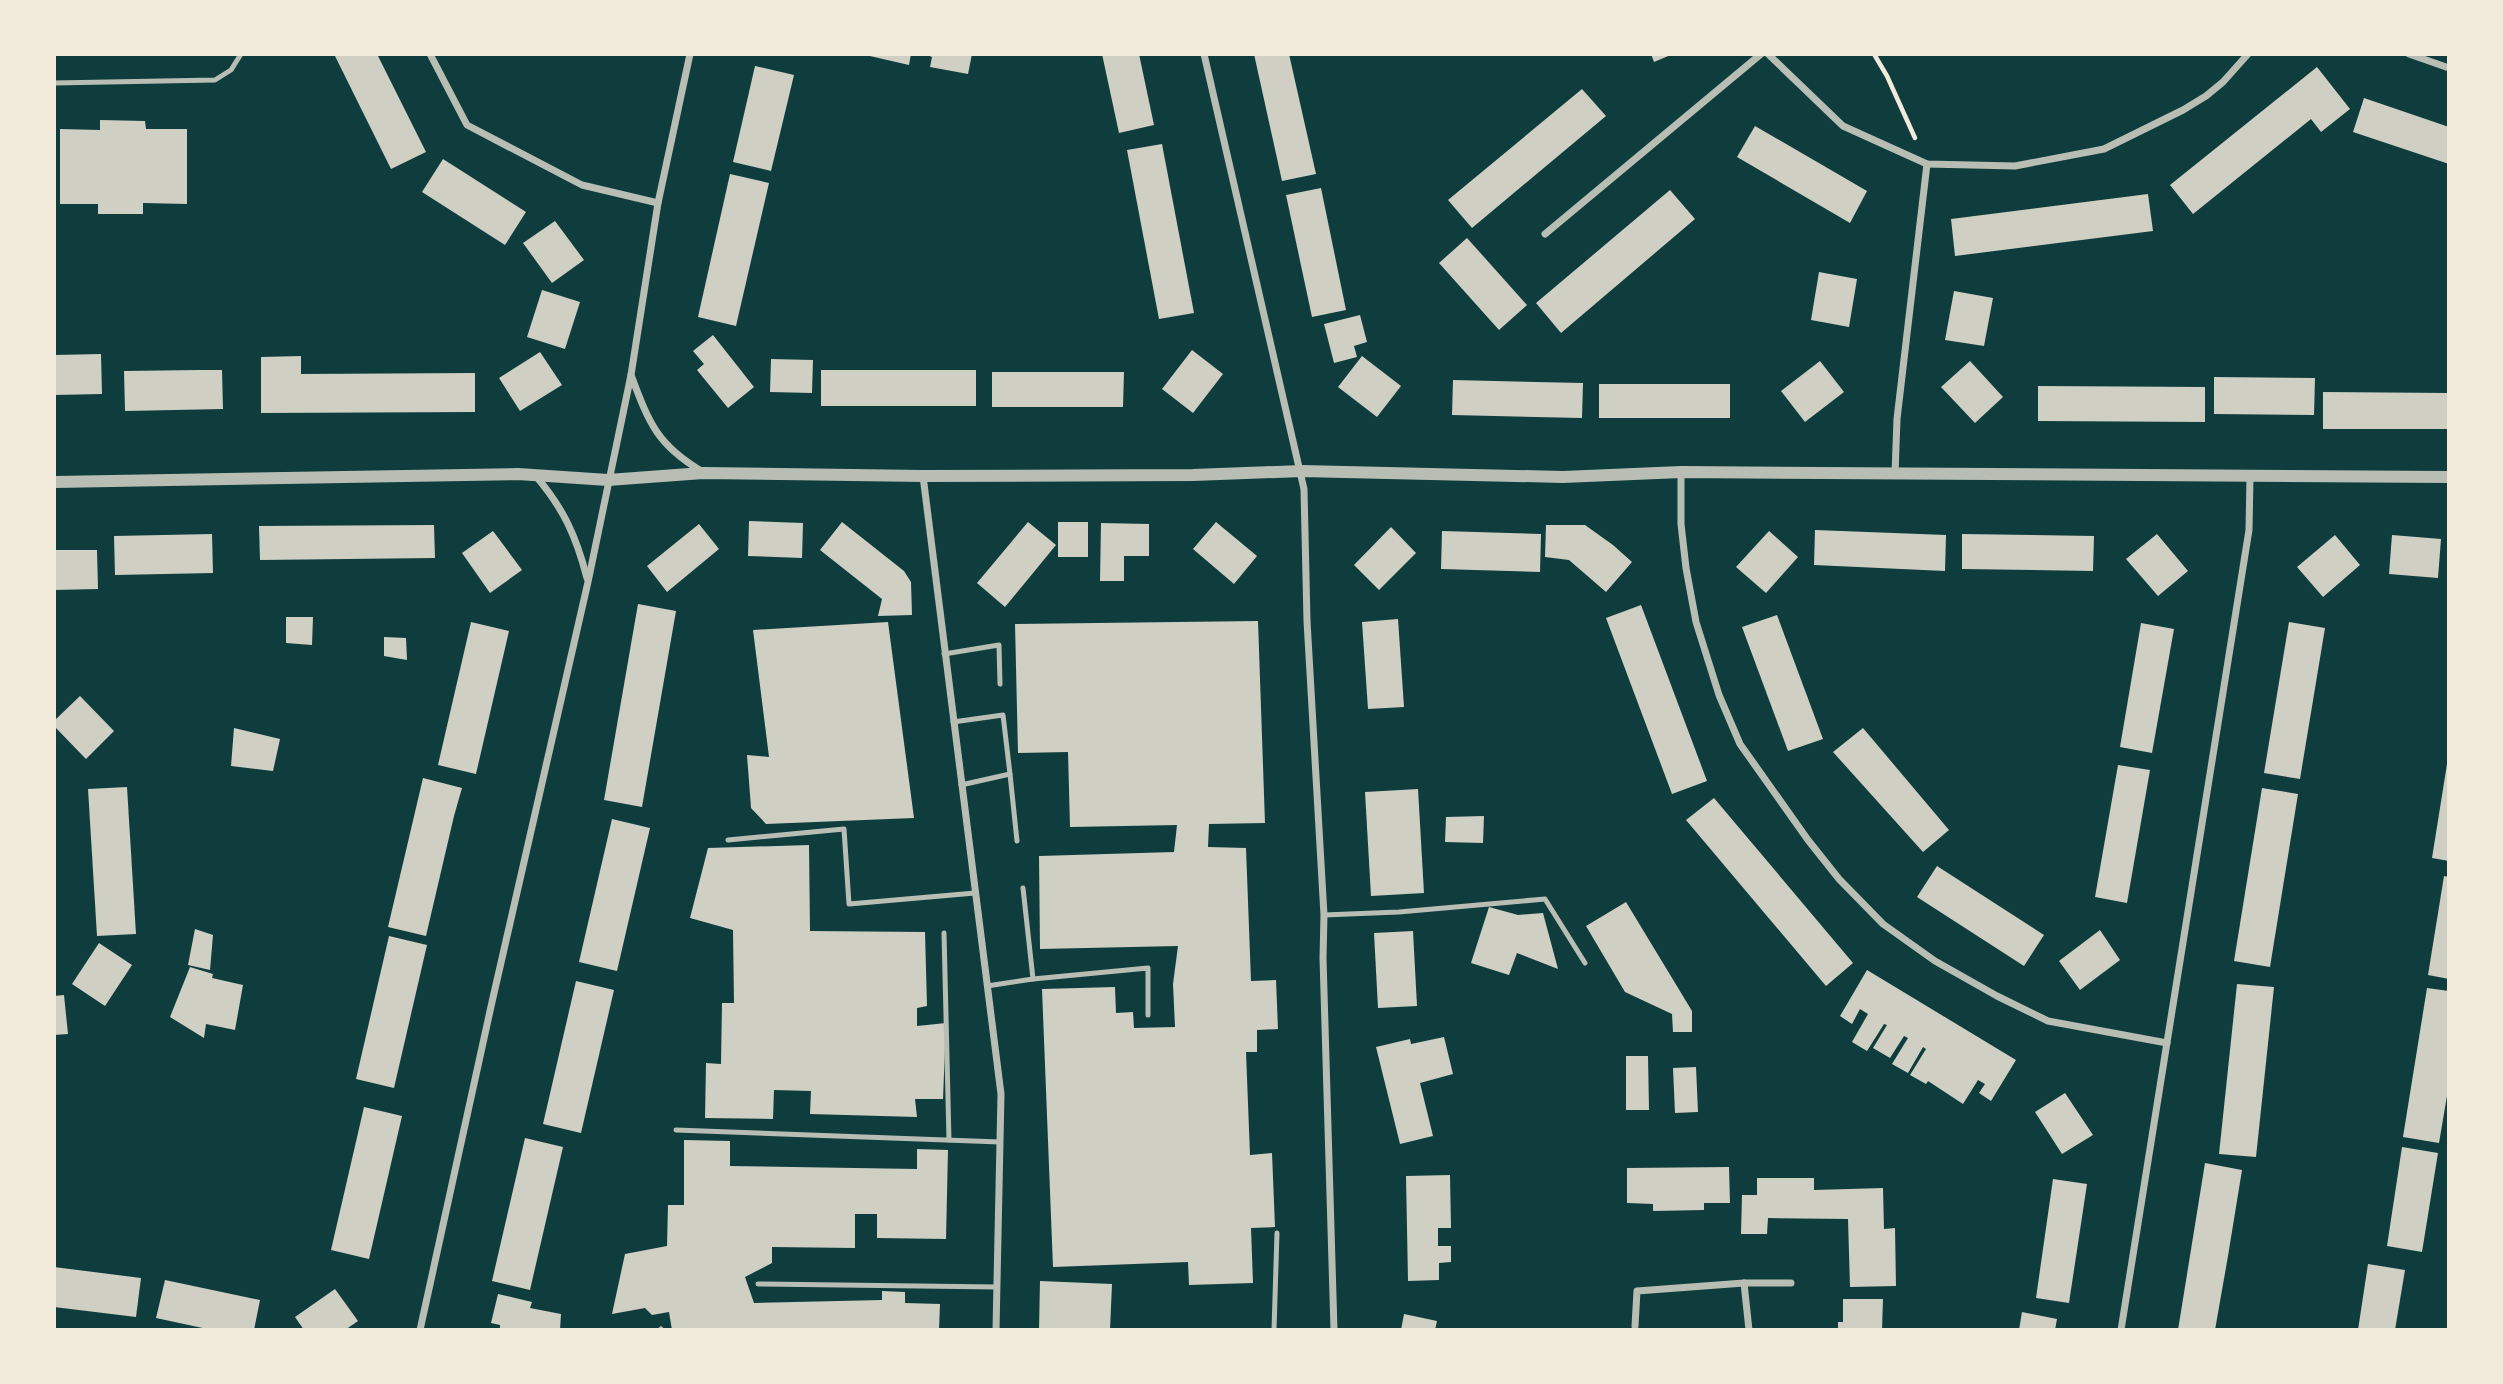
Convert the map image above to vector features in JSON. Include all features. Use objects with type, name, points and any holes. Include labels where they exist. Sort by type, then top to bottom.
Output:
[{"type":"street","points":[[430,54],[467,125],[582,185],[658,203]]},
{"type":"street","points":[[420,1330],[588,582],[631,375],[658,203],[690,54]]},
{"type":"street","points":[[1204,54],[1304,489],[1307,621],[1324,915],[1334,1330]]},
{"type":"street","points":[[1545,234],[1761,54]]},
{"type":"street","points":[[1768,54],[1843,127],[1927,163],[2015,166],[2104,149],[2206,96],[2223,82],[2248,54]]},
{"type":"street","points":[[2409,54],[2449,68]]},
{"type":"street","points":[[1895,474],[1897,419],[1927,163]]},
{"type":"street","points":[[631,375],[648,420],[660,437],[675,454],[704,473]]},
{"type":"street","points":[[54,482],[518,474],[608,480],[704,473],[923,476],[1193,475],[1302,471],[1563,477],[1681,472],[2449,477]]},
{"type":"street","points":[[1681,472],[1681,524],[1686,568],[1696,622],[1719,695],[1740,744],[1839,879],[1883,923],[1935,961],[2007,1001],[2048,1021],[2167,1043]]},
{"type":"street","points":[[535,475],[551,493],[576,538],[588,582]]},
{"type":"street","points":[[923,476],[1001,1094],[996,1330]]},
{"type":"street","points":[[2120,1330],[2249,530],[2250,477]]},
{"type":"street","points":[[1635,1326],[1637,1291],[1744,1283],[1791,1283]]},
{"type":"street","points":[[1744,1283],[1749,1330]]},
{"type":"lane","points":[[54,83],[215,80],[231,70],[241,54]]},
{"type":"lane","points":[[944,654],[999,645],[1000,684]]},
{"type":"lane","points":[[953,722],[1003,715],[1017,841]]},
{"type":"lane","points":[[961,785],[1010,774]]},
{"type":"lane","points":[[728,841],[844,829],[849,904],[975,893]]},
{"type":"lane","points":[[1023,888],[1033,979]]},
{"type":"lane","points":[[1324,915],[1399,912],[1545,899],[1585,963]]},
{"type":"lane","points":[[944,933],[949,1140]]},
{"type":"lane","points":[[987,986],[1149,968],[1148,1015]]},
{"type":"lane","points":[[676,1130],[1000,1142]]},
{"type":"lane","points":[[1274,1330],[1277,1233]]},
{"type":"lane","points":[[758,1283],[997,1287]]},
{"type":"path","points":[[1874,54],[1927,163]]},
{"type":"building","points":[[334,54],[377,54],[426,152],[391,169]]},
{"type":"building","points":[[861,54],[911,54],[909,65]]},
{"type":"building","points":[[925,54],[972,54],[968,74],[930,67],[932,57]]},
{"type":"building","points":[[1102,54],[1139,54],[1154,125],[1119,133]]},
{"type":"building","points":[[1254,54],[1289,54],[1316,174],[1282,181]]},
{"type":"building","points":[[1651,54],[1673,54],[1654,62]]},
{"type":"building","points":[[755,66],[794,75],[771,171],[733,162]]},
{"type":"building","points":[[2317,67],[2350,109],[2321,132],[2311,119],[2193,214],[2170,185]]},
{"type":"building","points":[[1582,89],[1606,116],[1472,228],[1448,200]]},
{"type":"building","points":[[2364,98],[2449,127],[2449,164],[2353,132]]},
{"type":"building","points":[[100,120],[145,121],[146,129],[187,129],[187,204],[143,203],[143,214],[98,214],[98,204],[60,204],[60,129],[100,130]]},
{"type":"building","points":[[1755,126],[1867,191],[1850,223],[1737,157]]},
{"type":"building","points":[[1162,144],[1194,313],[1159,319],[1127,150]]},
{"type":"building","points":[[443,159],[526,212],[505,245],[422,192]]},
{"type":"building","points":[[730,174],[769,183],[736,326],[698,317]]},
{"type":"building","points":[[1321,188],[1346,310],[1312,317],[1286,195]]},
{"type":"building","points":[[1670,190],[1695,219],[1561,333],[1536,303]]},
{"type":"building","points":[[2148,194],[2153,231],[1955,256],[1951,219]]},
{"type":"building","points":[[555,221],[584,260],[552,283],[523,243]]},
{"type":"building","points":[[1467,238],[1527,305],[1499,330],[1439,263]]},
{"type":"building","points":[[1819,272],[1857,279],[1849,327],[1811,320]]},
{"type":"building","points":[[542,290],[580,302],[565,349],[527,337]]},
{"type":"building","points":[[1954,291],[1993,298],[1984,346],[1945,340]]},
{"type":"building","points":[[1360,315],[1367,342],[1354,346],[1357,357],[1334,363],[1324,324]]},
{"type":"building","points":[[713,335],[754,387],[728,408],[697,370],[704,364],[693,351]]},
{"type":"building","points":[[1192,350],[1223,374],[1193,413],[1162,389]]},
{"type":"building","points":[[540,352],[562,385],[520,411],[499,378]]},
{"type":"building","points":[[101,354],[102,394],[54,395],[54,355]]},
{"type":"building","points":[[301,356],[301,374],[475,373],[475,412],[261,413],[261,357]]},
{"type":"building","points":[[1362,356],[1401,386],[1377,417],[1338,387]]},
{"type":"building","points":[[771,359],[813,360],[812,393],[770,392]]},
{"type":"building","points":[[1820,361],[1844,392],[1805,422],[1781,391]]},
{"type":"building","points":[[1970,361],[2003,397],[1975,423],[1941,387]]},
{"type":"building","points":[[222,370],[223,409],[125,411],[124,371]]},
{"type":"building","points":[[821,370],[976,370],[976,406],[821,406]]},
{"type":"building","points":[[992,372],[1124,372],[1123,407],[992,407]]},
{"type":"building","points":[[2214,377],[2315,378],[2314,415],[2214,414]]},
{"type":"building","points":[[1453,380],[1583,383],[1582,418],[1452,415]]},
{"type":"building","points":[[1599,384],[1730,384],[1730,418],[1599,418]]},
{"type":"building","points":[[2038,386],[2205,387],[2205,422],[2038,421]]},
{"type":"building","points":[[2323,392],[2449,393],[2449,429],[2323,429]]},
{"type":"building","points":[[749,521],[803,523],[802,558],[748,556]]},
{"type":"building","points":[[842,522],[904,571],[911,582],[912,615],[878,616],[882,599],[820,550]]},
{"type":"building","points":[[1028,522],[1056,545],[1005,607],[977,583]]},
{"type":"building","points":[[1058,522],[1088,522],[1088,557],[1058,557]]},
{"type":"building","points":[[1216,522],[1257,556],[1234,584],[1193,549]]},
{"type":"building","points":[[1101,523],[1149,524],[1149,556],[1124,556],[1124,581],[1100,581]]},
{"type":"building","points":[[699,524],[719,549],[667,592],[647,566]]},
{"type":"building","points":[[434,525],[435,558],[260,560],[259,526]]},
{"type":"building","points":[[1546,525],[1585,525],[1632,562],[1606,592],[1569,560],[1545,557]]},
{"type":"building","points":[[1391,527],[1416,553],[1379,590],[1354,565]]},
{"type":"building","points":[[1815,530],[1946,535],[1945,571],[1814,565]]},
{"type":"building","points":[[493,531],[522,570],[490,593],[462,553]]},
{"type":"building","points":[[1442,531],[1541,534],[1540,572],[1441,569]]},
{"type":"building","points":[[1769,531],[1798,557],[1766,593],[1736,567]]},
{"type":"building","points":[[212,534],[213,573],[115,575],[114,536]]},
{"type":"building","points":[[1962,534],[2094,536],[2093,571],[1962,569]]},
{"type":"building","points":[[2157,534],[2188,571],[2158,596],[2126,559]]},
{"type":"building","points":[[2335,535],[2360,565],[2323,597],[2297,567]]},
{"type":"building","points":[[2392,535],[2441,539],[2438,578],[2389,574]]},
{"type":"building","points":[[54,550],[97,550],[98,589],[54,590]]},
{"type":"building","points":[[638,604],[676,611],[642,807],[604,800]]},
{"type":"building","points":[[1641,605],[1707,781],[1672,794],[1606,618]]},
{"type":"building","points":[[1777,615],[1823,739],[1788,751],[1742,627]]},
{"type":"building","points":[[286,617],[313,617],[312,645],[286,643]]},
{"type":"building","points":[[1398,619],[1404,707],[1368,709],[1362,622]]},
{"type":"building","points":[[1258,621],[1265,823],[1209,824],[1208,847],[1246,848],[1251,981],[1276,980],[1278,1029],[1257,1030],[1257,1052],[1246,1052],[1250,1155],[1272,1153],[1275,1227],[1251,1228],[1253,1283],[1189,1285],[1188,1262],[1053,1267],[1042,989],[1115,987],[1116,1013],[1133,1012],[1134,1028],[1175,1027],[1173,984],[1178,946],[1040,949],[1039,856],[1174,852],[1177,825],[1070,827],[1068,752],[1018,753],[1015,624]]},
{"type":"building","points":[[471,622],[509,631],[476,774],[438,765]]},
{"type":"building","points":[[888,622],[914,818],[766,824],[751,808],[747,755],[769,757],[753,630]]},
{"type":"building","points":[[2289,622],[2325,628],[2300,779],[2264,773]]},
{"type":"building","points":[[2141,623],[2174,629],[2152,753],[2120,747]]},
{"type":"building","points":[[384,637],[406,638],[407,660],[384,656]]},
{"type":"building","points":[[80,696],[114,731],[86,759],[54,726],[54,721]]},
{"type":"building","points":[[234,728],[280,739],[273,771],[231,766]]},
{"type":"building","points":[[1863,728],[1949,830],[1923,852],[1833,752]]},
{"type":"building","points":[[2449,764],[2449,861],[2432,858]]},
{"type":"building","points":[[2118,765],[2150,770],[2127,903],[2095,897]]},
{"type":"building","points":[[423,778],[462,788],[426,936],[388,927]]},
{"type":"building","points":[[127,787],[136,934],[97,936],[88,789]]},
{"type":"building","points":[[2262,788],[2298,794],[2270,967],[2234,961]]},
{"type":"building","points":[[1418,789],[1424,893],[1371,896],[1365,792]]},
{"type":"building","points":[[1714,798],[1853,963],[1826,986],[1686,820]]},
{"type":"building","points":[[1484,816],[1483,843],[1445,842],[1446,817]]},
{"type":"building","points":[[612,819],[650,828],[617,971],[579,962]]},
{"type":"building","points":[[809,845],[810,931],[925,932],[927,1006],[917,1008],[917,1026],[946,1023],[943,1099],[915,1099],[917,1117],[810,1114],[811,1091],[774,1090],[773,1119],[705,1118],[706,1063],[721,1064],[722,1003],[734,1003],[733,930],[690,918],[708,848]]},
{"type":"building","points":[[1937,866],[2044,935],[2024,966],[1917,897]]},
{"type":"building","points":[[2444,876],[2449,877],[2449,979],[2428,975]]},
{"type":"building","points":[[1626,902],[1692,1011],[1692,1032],[1673,1032],[1672,1014],[1625,992],[1586,926]]},
{"type":"building","points":[[1489,907],[1518,915],[1543,913],[1558,969],[1517,953],[1509,975],[1471,963]]},
{"type":"building","points":[[195,929],[213,935],[210,970],[188,965]]},
{"type":"building","points":[[2100,930],[2120,960],[2080,990],[2059,961]]},
{"type":"building","points":[[1413,931],[1417,1006],[1378,1008],[1374,933]]},
{"type":"building","points":[[389,936],[427,945],[394,1088],[356,1079]]},
{"type":"building","points":[[99,943],[132,965],[105,1006],[72,984]]},
{"type":"building","points":[[190,967],[213,974],[212,978],[243,985],[235,1030],[206,1024],[204,1038],[170,1017]]},
{"type":"building","points":[[1867,970],[2016,1060],[1991,1101],[1979,1093],[1985,1084],[1978,1080],[1963,1104],[1928,1081],[1926,1084],[1910,1075],[1926,1049],[1923,1047],[1908,1073],[1892,1064],[1908,1038],[1904,1036],[1890,1058],[1873,1048],[1887,1025],[1884,1024],[1867,1051],[1852,1042],[1868,1014],[1860,1009],[1852,1024],[1840,1016]]},
{"type":"building","points":[[576,981],[614,990],[581,1133],[543,1124]]},
{"type":"building","points":[[2237,984],[2274,987],[2256,1157],[2219,1154]]},
{"type":"building","points":[[2427,988],[2449,991],[2449,1084],[2439,1143],[2403,1137]]},
{"type":"building","points":[[64,995],[68,1034],[54,1035],[54,996]]},
{"type":"building","points":[[1444,1037],[1453,1074],[1420,1083],[1433,1136],[1400,1144],[1376,1047],[1410,1039],[1411,1044]]},
{"type":"building","points":[[1626,1056],[1648,1056],[1649,1110],[1626,1110]]},
{"type":"building","points":[[1696,1067],[1698,1112],[1675,1113],[1673,1068]]},
{"type":"building","points":[[2065,1093],[2093,1135],[2062,1154],[2035,1112]]},
{"type":"building","points":[[364,1107],[402,1116],[369,1259],[331,1250]]},
{"type":"building","points":[[525,1138],[563,1147],[530,1290],[492,1281]]},
{"type":"building","points":[[684,1140],[730,1141],[730,1166],[917,1169],[917,1149],[948,1150],[946,1239],[877,1238],[877,1214],[855,1214],[855,1248],[772,1247],[772,1263],[745,1277],[754,1303],[882,1300],[882,1291],[905,1292],[905,1303],[940,1304],[939,1330],[672,1330],[669,1312],[652,1315],[645,1308],[612,1314],[625,1254],[667,1246],[668,1205],[684,1205]]},
{"type":"building","points":[[2402,1147],[2438,1153],[2422,1252],[2387,1246]]},
{"type":"building","points":[[2205,1163],[2242,1170],[2215,1330],[2178,1330]]},
{"type":"building","points":[[1729,1167],[1730,1203],[1704,1203],[1704,1210],[1653,1211],[1653,1204],[1627,1203],[1627,1168]]},
{"type":"building","points":[[1450,1175],[1451,1228],[1438,1228],[1438,1246],[1451,1246],[1451,1262],[1439,1263],[1439,1280],[1408,1281],[1406,1176]]},
{"type":"building","points":[[1757,1178],[1814,1178],[1814,1190],[1883,1188],[1884,1229],[1895,1228],[1896,1286],[1850,1287],[1848,1219],[1768,1218],[1767,1234],[1741,1234],[1742,1195],[1757,1195]]},
{"type":"building","points":[[2053,1179],[2087,1184],[2069,1303],[2036,1298]]},
{"type":"building","points":[[2368,1264],[2405,1270],[2395,1330],[2358,1330]]},
{"type":"building","points":[[54,1267],[141,1278],[136,1317],[54,1307]]},
{"type":"building","points":[[165,1280],[260,1300],[254,1330],[212,1330],[156,1318]]},
{"type":"building","points":[[1040,1281],[1112,1284],[1110,1330],[1039,1330]]},
{"type":"building","points":[[335,1289],[358,1321],[345,1330],[304,1330],[295,1317]]},
{"type":"building","points":[[498,1294],[532,1302],[530,1308],[561,1314],[560,1330],[500,1330],[500,1325],[491,1323]]},
{"type":"building","points":[[1843,1299],[1883,1299],[1882,1330],[1838,1330],[1838,1322],[1843,1322]]},
{"type":"building","points":[[2022,1312],[2057,1319],[2055,1330],[2019,1330]]},
{"type":"building","points":[[1404,1314],[1437,1321],[1435,1330],[1401,1330]]}]
